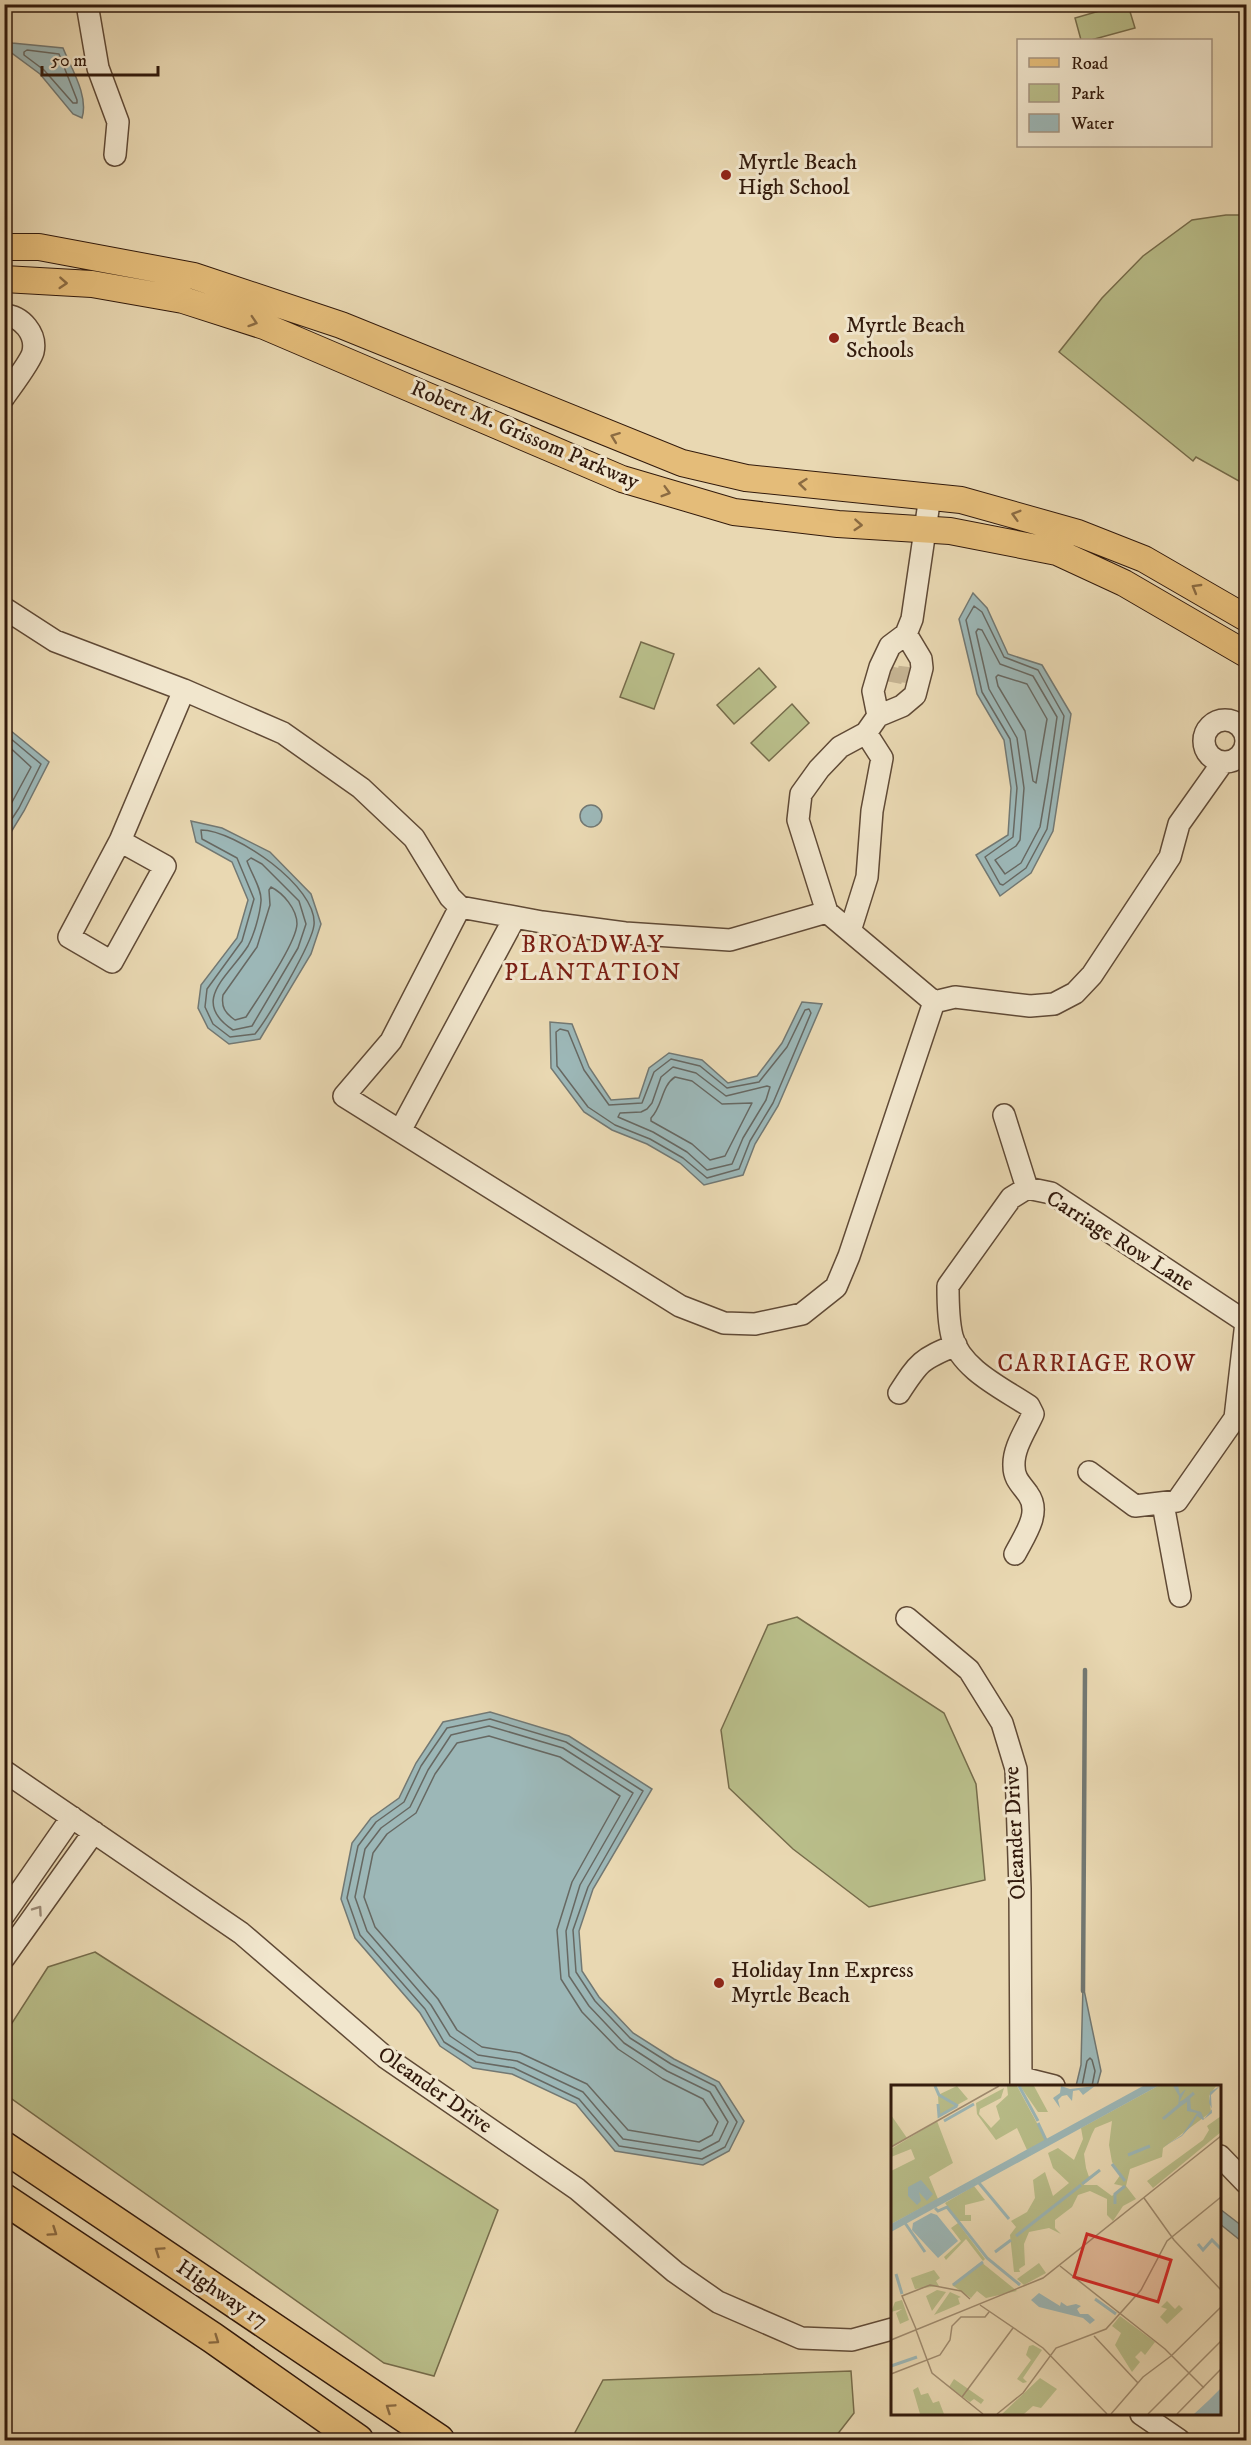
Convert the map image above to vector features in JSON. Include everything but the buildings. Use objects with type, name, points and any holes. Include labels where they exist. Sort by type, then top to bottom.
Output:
[{"type":"highway","name":"Highway 17","points":[[4,2147],[438,2440]]},
{"type":"highway","name":"Highway 17","points":[[4,2199],[213,2338],[358,2440]]},
{"type":"main road","name":"Robert M. Grissom Parkway","points":[[4,247],[39,247],[194,276],[341,325],[682,463],[746,478],[961,500],[1078,533],[1144,559],[1246,618]]},
{"type":"main road","name":"Robert M. Grissom Parkway","points":[[4,279],[92,284],[183,300],[264,326],[622,479],[734,512],[838,524],[950,531],[1057,552],[1124,583],[1246,654]]},
{"type":"street","points":[[87,4],[98,68],[118,122],[115,156]]},
{"type":"street","points":[[4,315],[13,315],[25,324],[32,336],[33,352],[4,397]]},
{"type":"street","points":[[902,706],[903,656],[921,561],[930,496]]},
{"type":"street","points":[[4,608],[55,641],[184,690],[283,733],[361,788],[414,838],[450,897],[460,907],[625,933],[730,940],[827,912]]},
{"type":"street","points":[[903,656],[873,716],[819,769],[801,794],[798,820],[827,912],[934,1002]]},
{"type":"street","points":[[850,931],[867,877],[872,812],[882,758],[873,716],[873,691],[877,676],[903,656],[921,659],[922,668],[915,695],[902,706],[873,716]]},
{"type":"street","points":[[120,841],[165,866],[112,962],[69,937],[120,841],[184,690]]},
{"type":"street","points":[[934,1002],[956,997],[1030,1006],[1054,1004],[1075,993],[1092,975],[1170,857],[1179,824],[1223,762]]},
{"type":"street","points":[[460,907],[391,1041],[344,1096],[680,1306],[724,1323],[755,1324],[802,1314],[836,1287],[849,1256],[934,1002]]},
{"type":"street","points":[[400,1131],[515,917]]},
{"type":"street","points":[[1004,1115],[1027,1188]]},
{"type":"street","name":"Carriage Row Lane","points":[[1015,1554],[1033,1518],[1030,1496],[1016,1481],[1014,1467],[1015,1452],[1033,1414],[1029,1406],[971,1366],[956,1345],[952,1338],[948,1286],[1011,1198],[1027,1188],[1051,1193],[1246,1322],[1235,1419],[1177,1501],[1163,1504]]},
{"type":"street","points":[[899,1393],[917,1365],[931,1355],[956,1345]]},
{"type":"street","points":[[1089,1472],[1135,1506],[1163,1504],[1180,1596]]},
{"type":"street","name":"Oleander Drive","points":[[907,1618],[969,1670],[1002,1724],[1016,1769],[1020,1889],[1018,1970],[1021,2082]]},
{"type":"street","name":"Oleander Drive","points":[[4,1771],[241,1933],[392,2062],[577,2189],[675,2272],[718,2302],[801,2338],[852,2340],[891,2329]]},
{"type":"street","points":[[4,1915],[72,1816]]},
{"type":"street","points":[[4,1958],[94,1832]]},
{"type":"street","points":[[1021,2082],[1046,2085]]},
{"type":"street","points":[[1221,2155],[1246,2165]]},
{"type":"street","points":[[1221,2156],[1246,2183]]},
{"type":"street","points":[[1142,2415],[1179,2440]]},
{"type":"green space","points":[[1120,5],[1128,5],[1135,28],[1095,39],[1081,39],[1075,18]]},
{"type":"green space","points":[[1226,215],[1246,215],[1246,485],[1196,457],[1193,461],[1059,352],[1102,298],[1143,256],[1192,220]]},
{"type":"green space","points":[[641,642],[674,654],[654,709],[620,697]]},
{"type":"green space","points":[[759,668],[776,687],[734,724],[717,705]]},
{"type":"green space","points":[[792,704],[809,723],[769,761],[751,743]]},
{"type":"green space","points":[[797,1617],[944,1713],[976,1784],[985,1880],[869,1907],[793,1849],[729,1788],[721,1730],[768,1625]]},
{"type":"green space","points":[[95,1952],[498,2210],[434,2376],[384,2363],[5,2094],[5,2034],[48,1967]]},
{"type":"green space","points":[[851,2371],[854,2413],[833,2440],[571,2440],[603,2380]]},
{"type":"water","points":[[5,36],[12,43],[63,48],[81,91],[84,109],[82,118],[73,114],[40,74],[5,48]]},
{"type":"water","points":[[973,593],[987,608],[1008,654],[1042,665],[1071,714],[1053,831],[1031,873],[1000,896],[976,855],[1008,835],[1011,788],[1004,740],[977,694],[959,619]]},
{"type":"water","points":[[5,726],[49,762],[5,842]]},
{"type":"water","points":[[591,805],[599,808],[602,816],[599,824],[591,827],[583,824],[580,816],[583,808]]},
{"type":"water","points":[[191,821],[222,828],[270,852],[311,894],[321,924],[311,954],[260,1039],[229,1044],[208,1028],[198,1008],[201,985],[237,938],[248,900],[232,862],[196,842]]},
{"type":"water","points":[[802,1002],[822,1004],[778,1106],[755,1144],[743,1175],[704,1185],[680,1163],[647,1144],[612,1130],[584,1112],[551,1068],[550,1022],[572,1024],[589,1067],[611,1100],[639,1098],[649,1068],[669,1053],[702,1060],[728,1083],[757,1076],[782,1043]]},
{"type":"water","points":[[490,1712],[569,1736],[652,1789],[593,1889],[579,1931],[582,1971],[599,1997],[633,2033],[674,2059],[719,2082],[744,2121],[729,2151],[703,2165],[615,2151],[576,2104],[512,2074],[473,2068],[440,2046],[420,2013],[355,1938],[341,1899],[352,1843],[371,1818],[399,1798],[416,1763],[443,1722]]},
{"type":"water","points":[[1083,1985],[1101,2071],[1097,2085],[1076,2085],[1081,2065]]},
{"type":"water","points":[[1221,2210],[1246,2229],[1246,2245],[1221,2225]]},
{"type":"waterway","points":[[1083,1991],[1085,1670]]},
{"type":"tunnel","points":[[891,682],[894,667]]},
{"type":"tunnel","points":[[907,683],[909,667]]},
{"type":"place","name":"Myrtle Beach High School","points":[[726,175]]},
{"type":"place","name":"Myrtle Beach Schools","points":[[834,338]]},
{"type":"place","name":"Holiday Inn Express Myrtle Beach","points":[[719,1983]]},
{"type":"district","name":"BROADWAY PLANTATION","points":[[593,959]]},
{"type":"district","name":"CARRIAGE ROW","points":[[1097,1364]]}]
